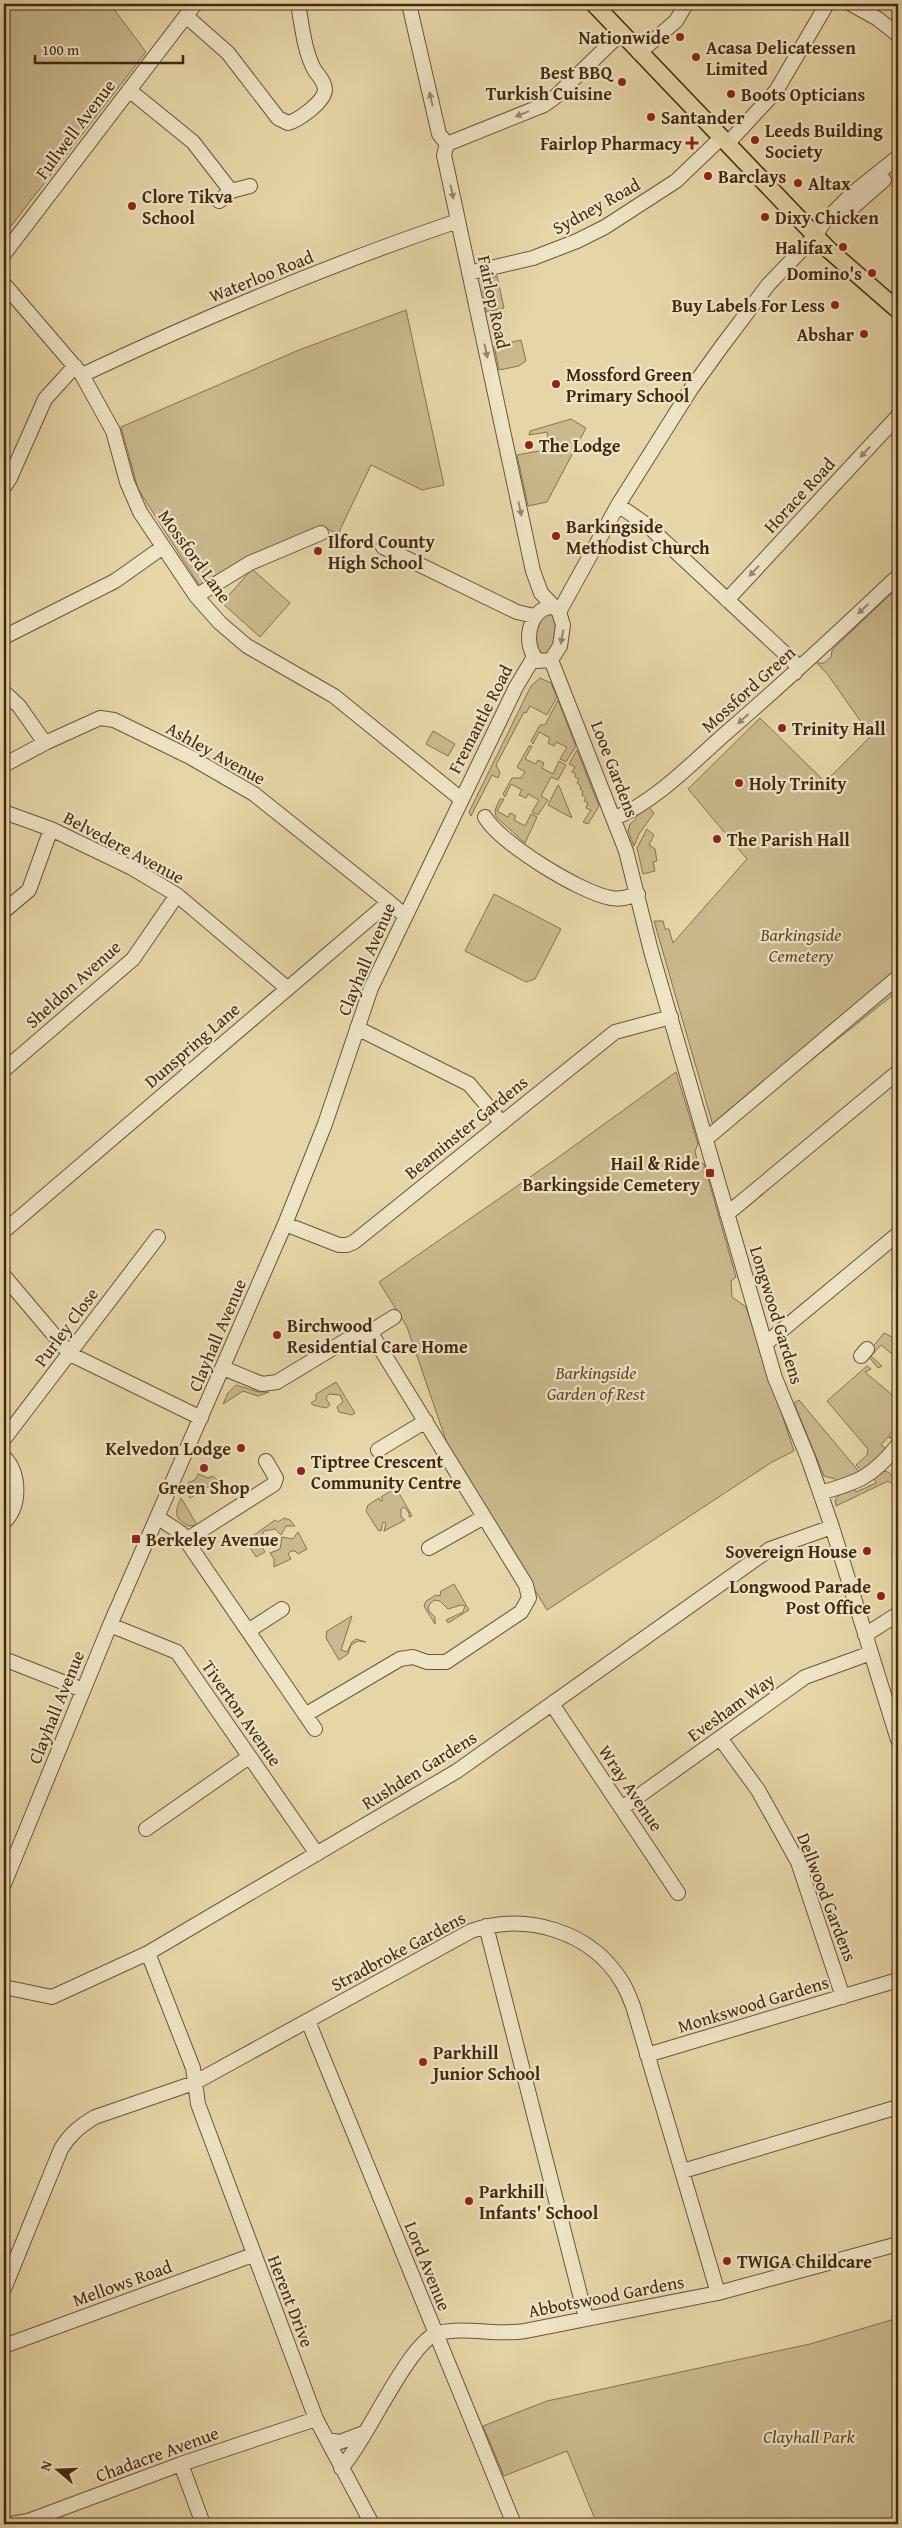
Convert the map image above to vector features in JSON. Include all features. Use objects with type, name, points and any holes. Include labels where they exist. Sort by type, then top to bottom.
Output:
[{"type":"main road","points":[[594,4],[815,236],[898,310]]},
{"type":"street","name":"Fullwell Avenue","points":[[4,254],[195,4]]},
{"type":"street","points":[[186,16],[228,53],[278,118],[288,123],[298,120],[321,99],[325,91],[323,82],[314,68],[308,53],[298,4]]},
{"type":"street","name":"Fairlop Road","points":[[409,4],[439,134],[447,144],[444,155],[533,570],[541,594],[556,609]]},
{"type":"street","points":[[639,53],[676,21],[686,4]]},
{"type":"street","name":"Sydney Road","points":[[469,273],[533,258],[577,241],[605,227],[676,180],[725,140],[776,91],[827,4]]},
{"type":"street","points":[[851,4],[878,19],[898,34]]},
{"type":"street","points":[[447,144],[544,105],[621,33]]},
{"type":"street","points":[[129,90],[193,142],[231,191]]},
{"type":"street","points":[[556,609],[691,390],[768,285],[815,236],[824,222],[853,193],[898,157]]},
{"type":"street","points":[[815,236],[830,228],[898,169]]},
{"type":"street","points":[[219,200],[231,191],[250,186]]},
{"type":"street","name":"Waterloo Road","points":[[79,370],[396,242],[458,221]]},
{"type":"street","name":"Mossford Lane","points":[[4,284],[79,370],[113,431],[127,482],[140,512],[196,596],[220,622],[247,646],[334,696],[460,799]]},
{"type":"street","points":[[4,487],[10,478],[45,399],[79,370]]},
{"type":"street","name":"Horace Road","points":[[727,600],[898,416]]},
{"type":"street","points":[[618,506],[647,525],[793,661],[796,666],[794,673]]},
{"type":"street","points":[[196,596],[250,563],[321,533]]},
{"type":"street","points":[[4,637],[115,581],[163,547]]},
{"type":"street","points":[[383,547],[516,612],[534,616]]},
{"type":"street","name":"Mossford Green","points":[[614,818],[646,801],[794,673],[898,576]]},
{"type":"street","points":[[544,607],[556,609],[564,625],[557,654],[551,660],[538,660],[534,657],[529,644],[534,616],[544,607]]},
{"type":"street","name":"Fremantle Road","points":[[460,799],[516,687],[534,657]]},
{"type":"street","name":"Looe Gardens","points":[[551,660],[614,818],[638,894]]},
{"type":"street","points":[[4,692],[19,706],[44,743]]},
{"type":"street","name":"Ashley Avenue","points":[[4,765],[44,743],[100,718],[114,720],[190,757],[254,794],[389,902]]},
{"type":"street","name":"Clayhall Avenue","points":[[4,1884],[110,1626],[285,1224],[325,1124],[371,988],[460,799]]},
{"type":"street","name":"Belvedere Avenue","points":[[4,812],[51,829],[132,868],[177,894],[287,988]]},
{"type":"street","points":[[485,817],[489,824],[521,852],[572,881],[609,898],[618,899],[638,894]]},
{"type":"street","points":[[4,911],[29,890],[51,829]]},
{"type":"street","name":"Sheldon Avenue","points":[[4,1070],[133,959],[177,894]]},
{"type":"street","name":"Longwood Gardens","points":[[638,894],[727,1214],[775,1378],[832,1527],[898,1740]]},
{"type":"street","points":[[389,902],[404,915]]},
{"type":"street","name":"Dunspring Lane","points":[[4,1231],[389,902]]},
{"type":"street","points":[[706,1139],[898,977]]},
{"type":"street","name":"Beaminster Gardens","points":[[285,1224],[339,1245],[354,1242],[615,1032],[671,1016]]},
{"type":"street","points":[[357,1028],[469,1084],[502,1123]]},
{"type":"street","points":[[727,1214],[894,1076],[898,1091]]},
{"type":"street","points":[[765,1344],[898,1234]]},
{"type":"street","name":"Purley Close","points":[[4,1439],[158,1237]]},
{"type":"street","points":[[4,1276],[70,1354],[201,1418]]},
{"type":"street","points":[[367,1334],[394,1317]]},
{"type":"street","points":[[223,1368],[262,1384],[277,1382],[346,1340],[361,1333],[367,1334],[379,1344],[526,1585],[529,1598],[522,1612],[446,1662],[427,1662],[413,1658],[400,1659],[305,1715]]},
{"type":"street","points":[[378,1450],[426,1421]]},
{"type":"street","points":[[820,1493],[866,1478],[883,1464],[898,1444]]},
{"type":"street","points":[[4,1457],[14,1471],[17,1496],[10,1516],[4,1522]]},
{"type":"street","points":[[186,1540],[274,1484],[276,1478],[266,1461]]},
{"type":"street","points":[[157,1517],[176,1527],[186,1540],[315,1729]]},
{"type":"street","points":[[429,1548],[484,1517]]},
{"type":"street","name":"Rushden Gardens","points":[[4,1987],[52,1997],[148,1954],[457,1771],[770,1549],[832,1527]]},
{"type":"street","points":[[248,1631],[282,1609]]},
{"type":"street","points":[[865,1635],[898,1614]]},
{"type":"street","name":"Tiverton Avenue","points":[[110,1626],[177,1652],[317,1854]]},
{"type":"street","name":"Evesham Way","points":[[622,1808],[805,1677],[871,1653]]},
{"type":"street","points":[[4,1659],[83,1690]]},
{"type":"street","name":"Wray Avenue","points":[[552,1704],[678,1893]]},
{"type":"street","name":"Dellwood Gardens","points":[[720,1738],[758,1790],[794,1855],[843,1997]]},
{"type":"street","points":[[146,1829],[249,1757]]},
{"type":"street","name":"Stradbroke Gardens","points":[[4,2289],[61,2149],[72,2133],[95,2117],[194,2083],[472,1931],[486,1926],[511,1922],[537,1924],[559,1931],[585,1944],[606,1961],[622,1982],[633,2006],[718,2293]]},
{"type":"street","points":[[486,1926],[586,2318]]},
{"type":"street","name":"Herent Drive","points":[[148,1954],[193,2068],[198,2104],[316,2419],[372,2524]]},
{"type":"street","name":"Monkswood Gardens","points":[[647,2055],[898,1980]]},
{"type":"street","name":"Lord Avenue","points":[[308,2021],[514,2524]]},
{"type":"street","points":[[683,2171],[898,2107]]},
{"type":"street","name":"Abbotswood Gardens","points":[[435,2334],[454,2331],[508,2334],[718,2293],[898,2244]]},
{"type":"street","name":"Mellows Road","points":[[4,2346],[253,2255]]},
{"type":"street","points":[[341,2468],[357,2448],[418,2348],[435,2334]]},
{"type":"street","name":"Chadacre Avenue","points":[[12,2524],[28,2521],[181,2464],[316,2419]]},
{"type":"street","points":[[327,2440],[346,2440],[366,2432]]},
{"type":"street","points":[[181,2464],[203,2524]]},
{"type":"green space","points":[[4,4],[110,4],[146,52],[4,235]]},
{"type":"green space","points":[[497,276],[504,308],[486,312],[481,281]]},
{"type":"green space","points":[[406,310],[444,485],[422,490],[371,465],[338,534],[323,527],[248,559],[201,588],[138,489],[121,427],[299,350]]},
{"type":"green space","points":[[521,340],[526,361],[519,366],[499,370],[494,346]]},
{"type":"green space","points":[[571,419],[586,428],[547,502],[528,506],[517,455],[550,449],[547,432],[529,435],[530,431]]},
{"type":"green space","points":[[252,569],[290,603],[260,637],[222,603]]},
{"type":"green space","name":"Barkingside Cemetery","points":[[898,587],[898,991],[716,1136],[654,921],[663,921],[665,929],[669,929],[673,943],[747,859],[688,789],[760,718],[825,782],[871,736],[828,675],[817,663],[824,663],[831,657],[832,650]]},
{"type":"green space","points":[[546,613],[553,614],[555,619],[556,638],[552,649],[543,655],[537,644],[536,634]]},
{"type":"green space","points":[[540,678],[551,683],[557,697],[547,715],[530,706],[526,713],[524,712],[496,765],[500,773],[498,778],[492,775],[471,816],[469,812],[531,686]]},
{"type":"green space","points":[[558,700],[576,746],[566,762],[560,759],[567,747],[556,742],[554,746],[548,743],[550,738],[539,732],[533,744],[531,741],[540,725],[545,725]]},
{"type":"green space","points":[[433,731],[455,744],[448,756],[426,744]]},
{"type":"green space","points":[[529,746],[532,746],[525,759],[536,764],[538,760],[544,763],[542,768],[553,774],[559,761],[566,765],[558,780],[551,777],[541,796],[548,800],[538,815],[532,812],[539,800],[528,794],[526,798],[519,795],[522,790],[511,784],[505,797],[503,794],[512,778],[521,778],[525,772],[517,767]]},
{"type":"green space","points":[[577,750],[599,806],[588,824],[583,822],[591,810],[586,808],[588,803],[584,801],[586,798],[582,795],[581,786],[577,783],[579,779],[572,772],[575,767],[569,764]]},
{"type":"green space","points":[[559,786],[572,818],[548,805]]},
{"type":"green space","points":[[500,799],[504,799],[497,811],[508,817],[510,813],[516,816],[514,820],[525,826],[531,814],[537,817],[525,843],[496,817],[495,810]]},
{"type":"green space","points":[[649,807],[654,813],[639,834],[634,846],[628,831],[630,824],[636,819],[635,817]]},
{"type":"green space","points":[[647,829],[654,835],[649,845],[655,849],[657,861],[653,862],[655,871],[643,874],[637,848]]},
{"type":"green space","points":[[494,894],[561,929],[535,979],[526,982],[465,951]]},
{"type":"green space","name":"Barkingside Garden of Rest","points":[[676,1072],[698,1144],[695,1151],[697,1160],[704,1164],[736,1277],[731,1281],[732,1297],[746,1307],[794,1451],[772,1462],[547,1610],[449,1449],[407,1327],[379,1282],[556,1159]]},
{"type":"green space","points":[[884,1333],[898,1340],[898,1359],[881,1345],[871,1356],[882,1366],[878,1368],[869,1357],[870,1350]]},
{"type":"green space","points":[[867,1366],[871,1369],[865,1372],[898,1400],[898,1424],[889,1436],[895,1440],[888,1437],[881,1445],[887,1450],[864,1473],[856,1465],[867,1455],[868,1449],[827,1401]]},
{"type":"green space","points":[[336,1382],[355,1413],[352,1415],[339,1412],[337,1407],[343,1402],[340,1395],[329,1394],[326,1398],[330,1405],[326,1408],[311,1403],[316,1400],[316,1394]]},
{"type":"green space","points":[[236,1385],[259,1392],[269,1392],[258,1396],[243,1391],[223,1404],[228,1393]]},
{"type":"green space","points":[[799,1400],[861,1474],[838,1483],[835,1479],[824,1476],[794,1403]]},
{"type":"green space","points":[[881,1471],[888,1472],[898,1480],[898,1507],[893,1488],[894,1485],[888,1481],[836,1506],[835,1500],[843,1490],[853,1487],[856,1492],[876,1483],[873,1476]]},
{"type":"green space","points":[[198,1474],[208,1478],[213,1476],[218,1481],[190,1498],[185,1490],[188,1483],[195,1480]]},
{"type":"green space","points":[[396,1488],[412,1516],[409,1517],[409,1513],[404,1507],[401,1509],[401,1517],[405,1520],[384,1531],[386,1523],[383,1522],[381,1531],[378,1530],[366,1511],[368,1505],[379,1498],[380,1501],[383,1500],[381,1497]]},
{"type":"green space","points":[[181,1498],[197,1525],[189,1526],[178,1517],[177,1507]]},
{"type":"green space","points":[[284,1518],[290,1520],[295,1526],[286,1526],[281,1535],[275,1529],[264,1531],[259,1542],[265,1552],[256,1557],[249,1546],[246,1547],[243,1543],[275,1520],[278,1522]]},
{"type":"green space","points":[[298,1532],[307,1549],[298,1554],[295,1551],[291,1551],[288,1554],[291,1559],[274,1567],[274,1559],[270,1553],[280,1549],[282,1537],[293,1539]]},
{"type":"green space","points":[[454,1584],[469,1610],[448,1623],[446,1620],[463,1612],[465,1606],[461,1605],[448,1609],[440,1601],[434,1600],[429,1605],[428,1610],[435,1617],[435,1624],[424,1606],[426,1601],[436,1595],[440,1596],[441,1591]]},
{"type":"green space","points":[[352,1616],[341,1650],[347,1652],[352,1642],[356,1639],[366,1642],[358,1641],[351,1645],[348,1654],[339,1660],[326,1638],[327,1631]]},
{"type":"green space","name":"Clayhall Park","points":[[898,2318],[898,2524],[597,2524],[567,2451],[504,2476],[483,2426],[547,2401],[810,2344]]},
{"type":"place","name":"Nationwide","points":[[680,37]]},
{"type":"place","name":"Acasa Delicatessen Limited","points":[[696,57]]},
{"type":"place","name":"Best BBQ Turkish Cuisine","points":[[622,82]]},
{"type":"place","name":"Boots Opticians","points":[[731,94]]},
{"type":"place","name":"Santander","points":[[651,117]]},
{"type":"place","name":"Leeds Building Society","points":[[755,140]]},
{"type":"place","name":"Fairlop Pharmacy","points":[[692,143]]},
{"type":"place","name":"Barclays","points":[[708,176]]},
{"type":"place","name":"Altax","points":[[798,183]]},
{"type":"place","name":"Clore Tikva School","points":[[132,206]]},
{"type":"place","name":"Dixy Chicken","points":[[765,217]]},
{"type":"place","name":"Halifax","points":[[843,247]]},
{"type":"place","name":"Domino's","points":[[872,273]]},
{"type":"place","name":"Buy Labels For Less","points":[[835,305]]},
{"type":"place","name":"Abshar","points":[[864,334]]},
{"type":"place","name":"Mossford Green Primary School","points":[[556,384]]},
{"type":"place","name":"The Lodge","points":[[529,445]]},
{"type":"place","name":"Barkingside Methodist Church","points":[[556,536]]},
{"type":"place","name":"Ilford County High School","points":[[318,551]]},
{"type":"place","name":"Trinity Hall","points":[[782,728]]},
{"type":"place","name":"Holy Trinity","points":[[739,783]]},
{"type":"place","name":"The Parish Hall","points":[[717,839]]},
{"type":"place","name":"Hail & Ride Barkingside Cemetery","points":[[710,1173]]},
{"type":"place","name":"Birchwood Residential Care Home","points":[[277,1335]]},
{"type":"place","name":"Kelvedon Lodge","points":[[241,1448]]},
{"type":"place","name":"Green Shop","points":[[204,1468]]},
{"type":"place","name":"Tiptree Crescent Community Centre","points":[[301,1471]]},
{"type":"place","name":"Berkeley Avenue","points":[[136,1539]]},
{"type":"place","name":"Sovereign House","points":[[867,1551]]},
{"type":"place","name":"Longwood Parade Post Office","points":[[881,1596]]},
{"type":"place","name":"Parkhill Junior School","points":[[423,2062]]},
{"type":"place","name":"Parkhill Infants' School","points":[[469,2201]]},
{"type":"place","name":"TWIGA Childcare","points":[[727,2261]]}]
